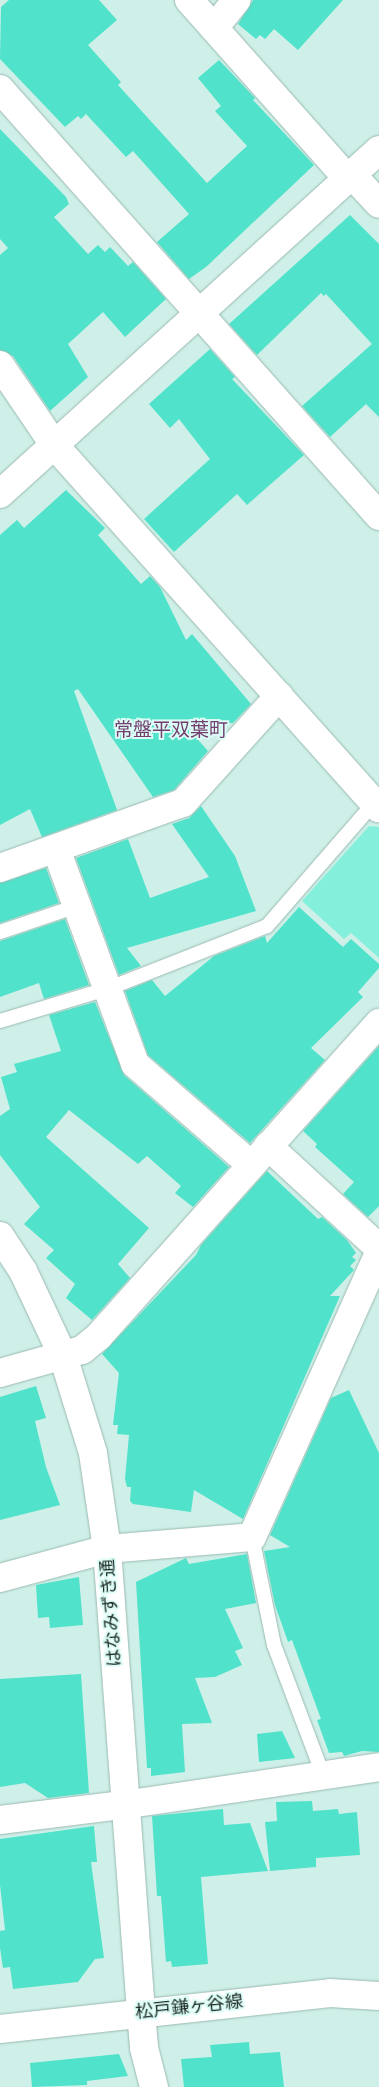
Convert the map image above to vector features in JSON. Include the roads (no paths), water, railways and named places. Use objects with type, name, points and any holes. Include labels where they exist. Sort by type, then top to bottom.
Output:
[{"type":"street","points":[[190,0],[351,178],[379,204]]},
{"type":"street","points":[[214,28],[237,0]]},
{"type":"street","points":[[0,89],[379,516]]},
{"type":"street","points":[[0,494],[351,178],[379,150]]},
{"type":"street","points":[[0,365],[54,446],[377,806]]},
{"type":"street","points":[[0,868],[183,802],[278,696]]},
{"type":"street","points":[[56,849],[135,1064],[379,1248]]},
{"type":"street","points":[[0,1373],[82,1350],[99,1336],[379,1023]]},
{"type":"street","name":"はなみずき通","points":[[0,1236],[22,1271],[63,1356],[93,1453],[107,1550],[123,1805],[144,2048],[154,2087]]},
{"type":"street","points":[[0,1578],[107,1550],[252,1537],[379,1253]]},
{"type":"street","points":[[0,1820],[123,1805],[379,1767]]},
{"type":"street","name":"松戸鎌ヶ谷線","points":[[0,2029],[141,2012],[330,1993],[379,1996]]},
{"type":"lane","points":[[0,1021],[107,989],[267,926],[377,806]]},
{"type":"lane","points":[[0,932],[77,906]]},
{"type":"lane","points":[[252,1537],[274,1645],[323,1775]]},
{"type":"district","name":"常盤平双葉町","points":[[171,729]]}]
